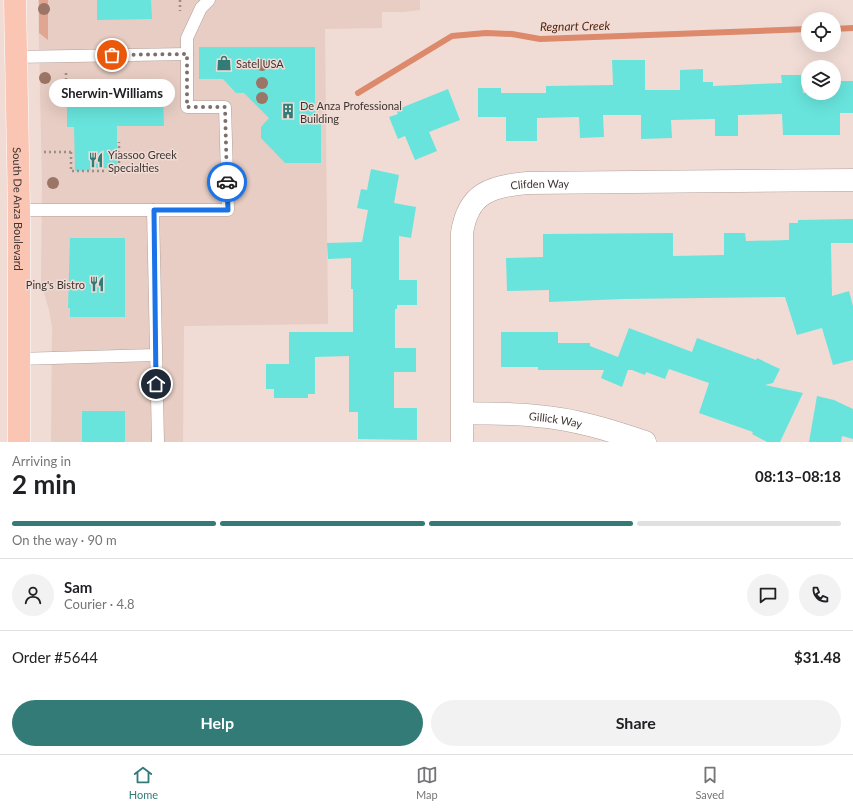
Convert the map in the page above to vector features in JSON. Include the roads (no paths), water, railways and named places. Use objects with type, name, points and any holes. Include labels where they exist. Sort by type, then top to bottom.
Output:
[{"type":"main road","name":"South De Anza Boulevard","points":[[15,0],[19,210],[19,442]]},
{"type":"street","name":"Clifden Way","points":[[462,442],[462,233],[464,219],[468,210],[475,201],[486,192],[497,187],[527,183],[853,180]]},
{"type":"street","name":"Gillick Way","points":[[463,413],[538,416],[603,429],[645,442]]},
{"type":"lane","points":[[19,210],[228,210],[225,107],[187,107],[187,38],[201,8],[209,0]]},
{"type":"lane","points":[[15,57],[187,54]]},
{"type":"lane","points":[[154,210],[158,442]]},
{"type":"lane","points":[[18,359],[156,355]]},
{"type":"waterway","name":"Regnart Creek","points":[[841,29],[853,28]]},
{"type":"waterway","name":"Regnart Creek","points":[[358,93],[452,36],[486,33],[512,34],[540,39],[801,29]]},
{"type":"place","name":"Sherwin-Williams","points":[[112,55]]},
{"type":"place","name":"Satel USA","points":[[224,63]]},
{"type":"place","name":"De Anza Professional Building","points":[[288,111]]},
{"type":"place","name":"Yiassoo Greek Specialties","points":[[96,160]]},
{"type":"place","name":"Ping's Bistro","points":[[97,284]]}]
